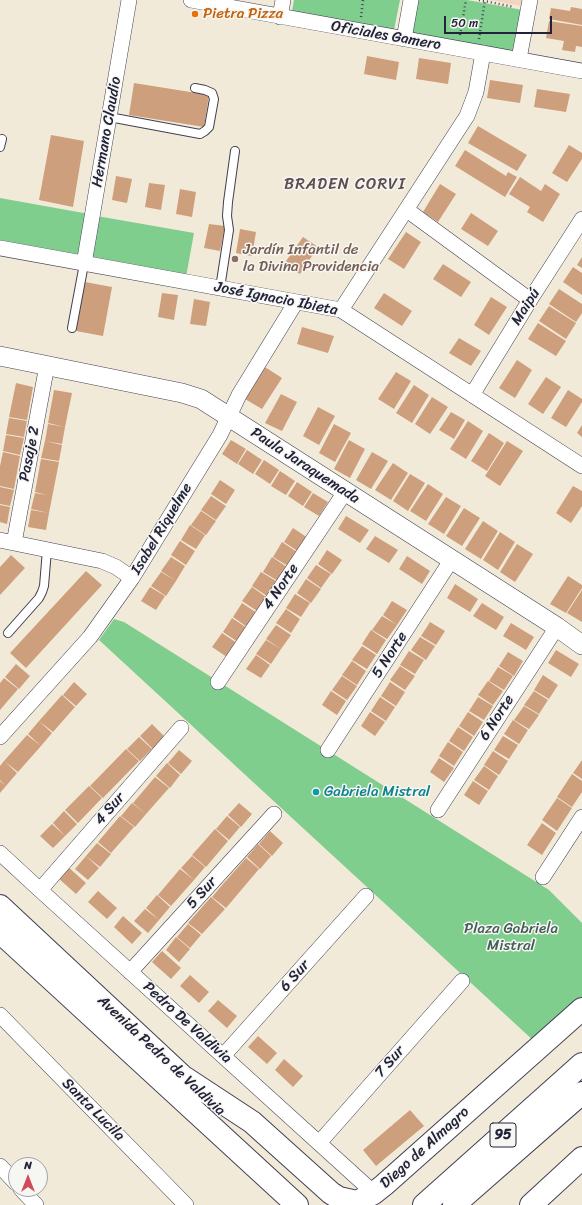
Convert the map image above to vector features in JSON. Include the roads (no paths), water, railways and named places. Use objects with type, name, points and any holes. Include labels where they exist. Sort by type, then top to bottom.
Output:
[{"type":"main road","name":"Avenida Pedro de Valdivia","points":[[0,906],[252,1141],[324,1205]]},
{"type":"main road","name":"Avenida Pedro de Valdivia","points":[[0,932],[296,1205]]},
{"type":"main road","name":"Diego de Almagro","points":[[182,1076],[252,1122],[331,1193],[339,1198],[357,1202],[374,1193],[582,1009]]},
{"type":"main road","name":"95","points":[[424,1205],[582,1064]]},
{"type":"main road","name":"95","points":[[454,1205],[582,1093]]},
{"type":"main road","points":[[531,1205],[582,1158]]},
{"type":"street","name":"Hermano Claudio","points":[[84,264],[129,0]]},
{"type":"street","name":"Oficiales Gamero","points":[[191,0],[582,71]]},
{"type":"street","points":[[280,17],[283,0]]},
{"type":"street","points":[[404,39],[411,0]]},
{"type":"street","points":[[519,59],[529,5]]},
{"type":"street","points":[[341,310],[467,116],[476,92],[480,53]]},
{"type":"street","points":[[407,210],[530,300]]},
{"type":"street","name":"Maipú","points":[[472,395],[582,219]]},
{"type":"street","name":"José Ignacio Ibieta","points":[[0,248],[341,310],[582,466]]},
{"type":"street","name":"Isabel Riquelme","points":[[0,738],[90,637],[132,578],[220,435],[239,395],[296,302]]},
{"type":"street","name":"Paula Jaraquemada","points":[[0,356],[182,393],[201,399],[452,559],[557,627],[582,645]]},
{"type":"street","name":"Pasaje 2","points":[[7,542],[47,365]]},
{"type":"street","name":"4 Norte","points":[[218,682],[345,492]]},
{"type":"street","points":[[7,542],[102,561],[116,567],[132,578]]},
{"type":"street","name":"5 Norte","points":[[328,750],[452,559]]},
{"type":"street","name":"6 Norte","points":[[438,810],[557,627]]},
{"type":"street","name":"4 Sur","points":[[40,890],[181,728]]},
{"type":"street","name":"5 Sur","points":[[130,972],[274,814]]},
{"type":"street","points":[[543,877],[582,817]]},
{"type":"street","name":"Pedro De Valdivia","points":[[0,853],[374,1193]]},
{"type":"street","name":"6 Sur","points":[[223,1056],[366,896]]},
{"type":"street","name":"7 Sur","points":[[319,1143],[462,981]]},
{"type":"street","name":"Santa Lucila","points":[[2,1021],[186,1205]]},
{"type":"street","points":[[0,1166],[8,1175]]},
{"type":"street","points":[[28,1197],[36,1205]]},
{"type":"lane","points":[[109,117],[200,134],[209,127],[214,99],[212,93],[195,88]]},
{"type":"lane","points":[[220,288],[229,230],[226,216],[235,151]]},
{"type":"lane","points":[[72,328],[84,264]]},
{"type":"lane","points":[[8,633],[42,592],[44,586],[47,550]]},
{"type":"place","name":"Pietra Pizza","points":[[195,14]]},
{"type":"place","name":"Jardín Infantil de la Divina Providencia","points":[[235,259]]},
{"type":"place","name":"Gabriela Mistral","points":[[316,792]]},
{"type":"district","name":"BRADEN CORVI","points":[[345,185]]},
{"type":"park label","name":"Plaza Gabriela Mistral","points":[[511,938]]}]
